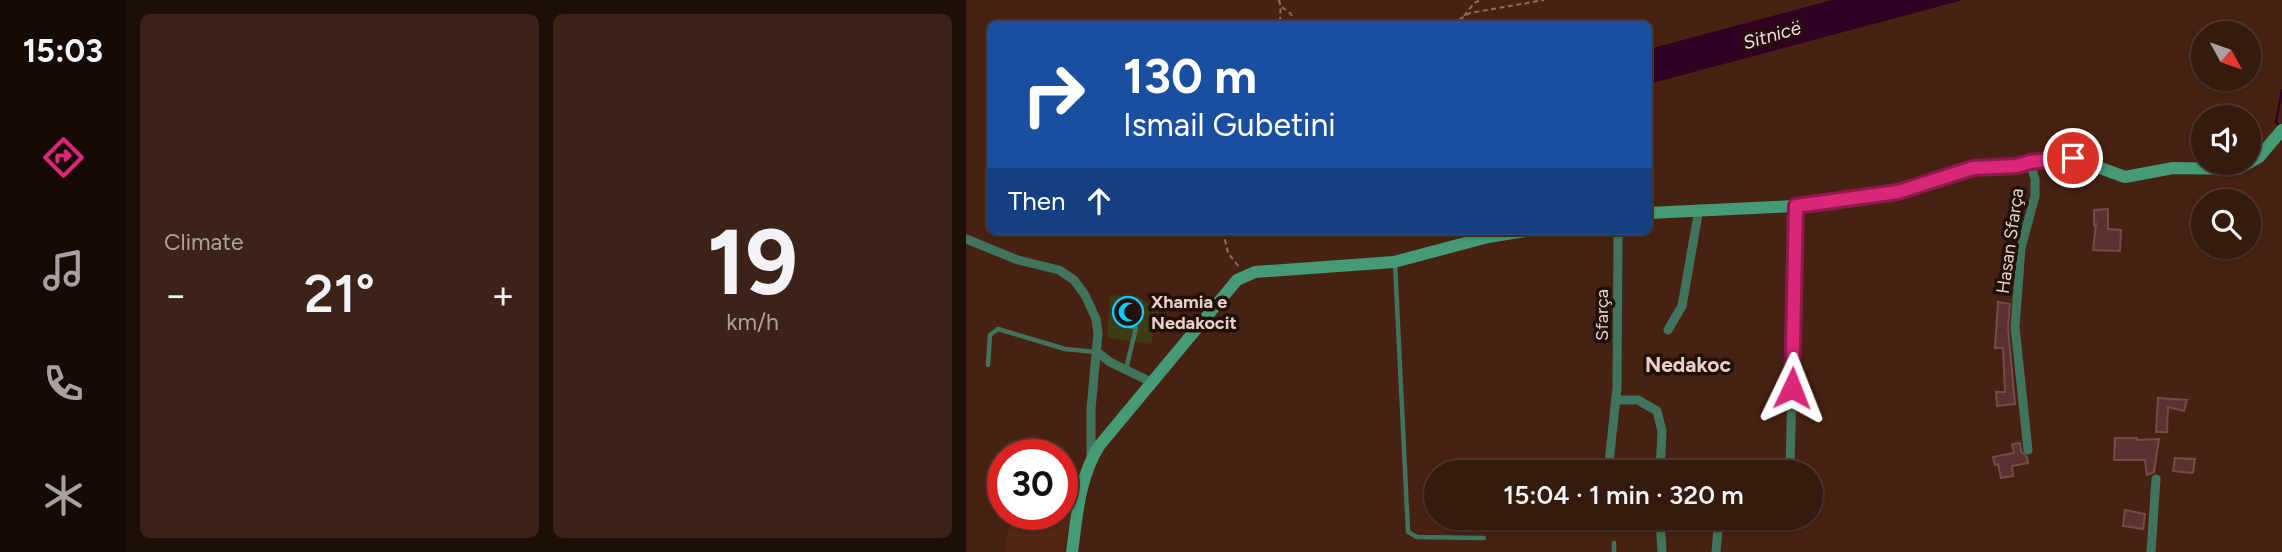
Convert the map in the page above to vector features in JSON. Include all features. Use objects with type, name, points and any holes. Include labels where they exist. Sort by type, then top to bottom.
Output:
[{"type":"street","points":[[1652,213],[1796,206],[1898,192],[1973,168],[2017,166],[2030,162],[2073,158],[2125,177],[2173,168],[2238,169],[2259,157],[2282,130]]},
{"type":"street","name":"Hasan Sfarça","points":[[2028,450],[2015,327],[2021,248],[2035,196],[2035,179],[2030,162]]},
{"type":"street","points":[[1790,460],[1796,206]]},
{"type":"street","points":[[1668,330],[1682,306],[1699,209]]},
{"type":"street","points":[[1072,552],[1083,478],[1091,458],[1228,288],[1245,275],[1255,272],[1394,262],[1500,235]]},
{"type":"street","name":"Sfarça","points":[[1610,460],[1616,400],[1618,235]]},
{"type":"street","points":[[966,239],[1008,256],[1059,270],[1068,275],[1092,307],[1096,319],[1097,352],[1091,408],[1091,458]]},
{"type":"street","points":[[1097,352],[1110,362],[1151,382]]},
{"type":"street","points":[[1616,400],[1638,400],[1657,411],[1662,432],[1661,460]]},
{"type":"street","points":[[2151,552],[2156,479]]},
{"type":"street","points":[[1661,530],[1662,552]]},
{"type":"street","points":[[1716,552],[1718,530]]},
{"type":"lane","points":[[1394,262],[1408,532],[1417,537],[1484,538]]},
{"type":"lane","points":[[1126,370],[1136,328],[1127,326]]},
{"type":"lane","points":[[988,365],[990,335],[998,329],[1065,349],[1097,352]]},
{"type":"lane","points":[[1614,543],[1614,552]]},
{"type":"path","points":[[1279,0],[1291,14],[1293,21]]},
{"type":"path","points":[[1461,19],[1474,3],[1480,0]]},
{"type":"path","points":[[1457,21],[1470,13],[1490,8],[1544,0]]},
{"type":"path","points":[[1280,21],[1282,6]]},
{"type":"path","points":[[1224,235],[1228,253],[1245,275]]},
{"type":"shaded area","points":[[1110,295],[1138,297],[1158,310],[1151,344],[1107,338]]},
{"type":"shaded area","points":[[1009,530],[1067,530],[1064,552],[1004,552]]},
{"type":"water","name":"Sitnicë","points":[[1832,0],[1963,0],[1652,83],[1652,48]]},
{"type":"building","points":[[2108,209],[2108,229],[2121,230],[2120,251],[2093,250],[2096,224],[2094,225],[2094,210]]},
{"type":"building","points":[[1998,302],[2010,304],[2008,327],[2015,404],[1997,406],[1996,392],[2005,392],[2003,348],[1995,348]]},
{"type":"building","name":"Xhamia e Nedakocit","points":[[1117,304],[1140,309],[1138,320],[1115,316]]},
{"type":"building","points":[[2158,398],[2187,400],[2184,411],[2168,407],[2167,432],[2156,432]]},
{"type":"building","points":[[2115,438],[2159,439],[2154,472],[2147,475],[2145,460],[2114,460]]},
{"type":"building","points":[[2020,443],[2028,463],[2012,466],[2013,476],[2001,478],[1998,464],[1995,465],[1993,457],[2014,453],[2012,444]]},
{"type":"building","points":[[2175,458],[2195,459],[2193,473],[2173,471]]},
{"type":"building","points":[[2125,510],[2145,514],[2143,529],[2123,526]]},
{"type":"waterway","points":[[2280,127],[2276,122],[2282,90]]},
{"type":"place","name":"Xhamia e Nedakocit","points":[[1128,312]]},
{"type":"district","name":"Nedakoc","points":[[1688,364]]},
{"type":"route","points":[[1792,388],[1796,206],[1898,192],[1973,168],[2017,166],[2030,162],[2073,158]]}]
